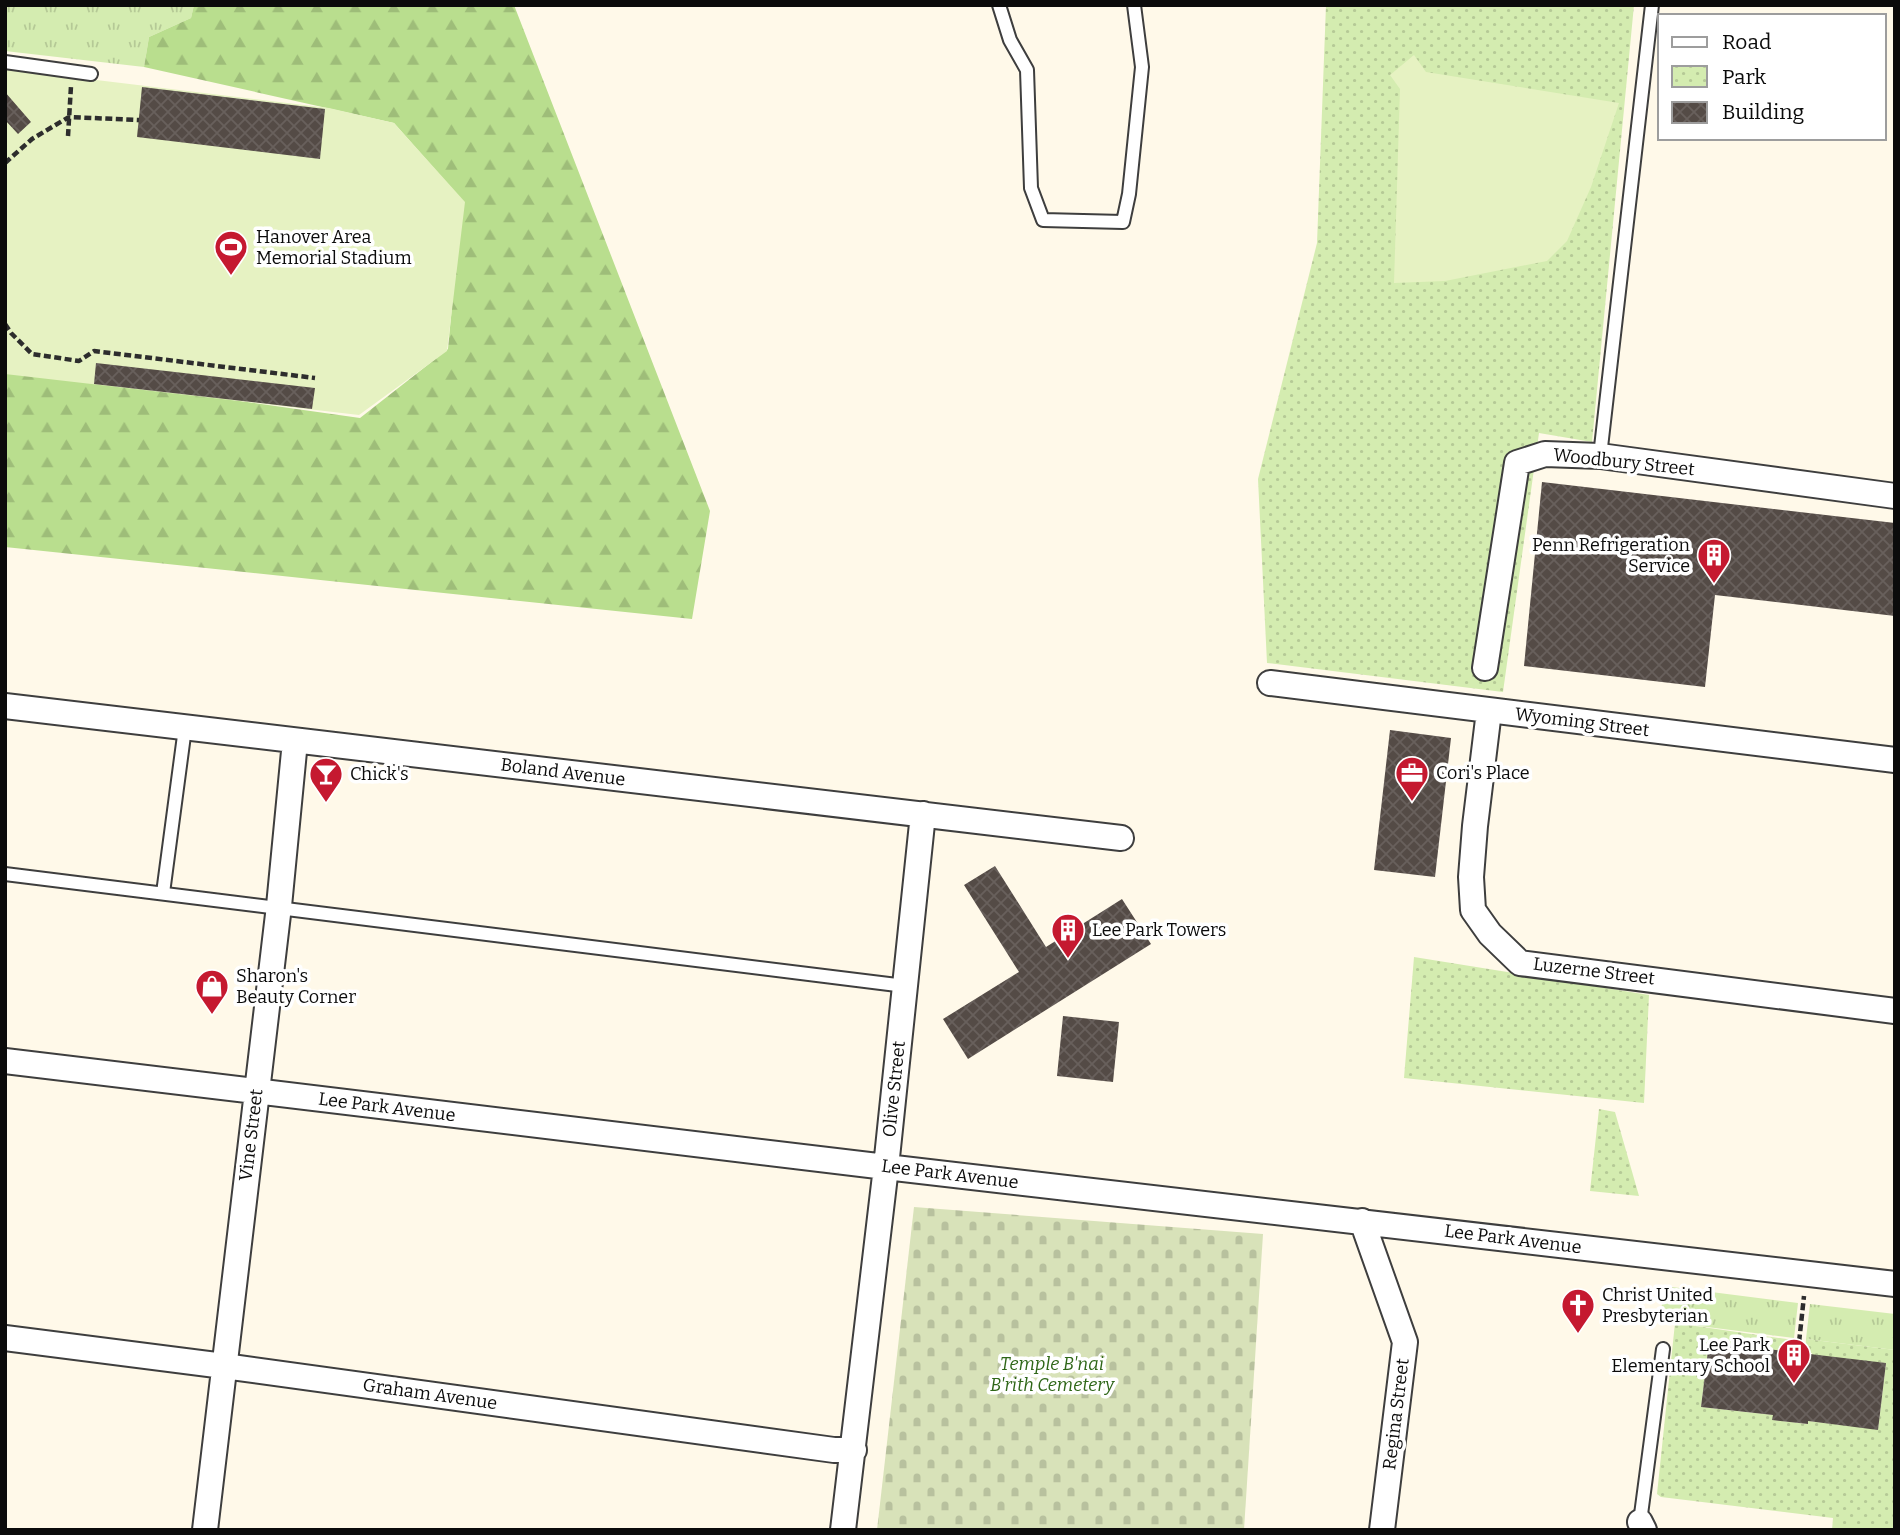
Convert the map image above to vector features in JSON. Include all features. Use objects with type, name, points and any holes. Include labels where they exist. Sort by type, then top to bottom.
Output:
[{"type":"street","name":"Woodbury Street","points":[[1485,668],[1517,463],[1545,454],[1600,456],[1895,496]]},
{"type":"street","name":"Wyoming Street","points":[[1270,683],[1895,760]]},
{"type":"street","name":"Boland Avenue","points":[[5,706],[1121,838]]},
{"type":"street","name":"Luzerne Street","points":[[1489,711],[1472,864],[1473,910],[1490,934],[1520,963],[1895,1011]]},
{"type":"street","name":"Vine Street","points":[[205,1530],[279,906],[295,741]]},
{"type":"street","name":"Olive Street","points":[[843,1530],[886,1167],[923,814]]},
{"type":"street","name":"Lee Park Avenue","points":[[5,1061],[1895,1284]]},
{"type":"street","name":"Regina Street","points":[[1362,1221],[1405,1342],[1382,1530]]},
{"type":"street","name":"Graham Avenue","points":[[5,1338],[834,1450],[854,1450]]},
{"type":"lane","points":[[999,5],[1010,40],[1027,70],[1031,188],[1043,220],[1123,222],[1129,194],[1142,67],[1134,5]]},
{"type":"lane","points":[[1600,456],[1652,5]]},
{"type":"lane","points":[[5,62],[92,74]]},
{"type":"lane","points":[[163,893],[184,728]]},
{"type":"lane","points":[[5,874],[905,986]]},
{"type":"lane","points":[[1642,1526],[1663,1349]]},
{"type":"path","points":[[68,136],[72,71]]},
{"type":"path","points":[[5,163],[32,139],[69,117],[139,120]]},
{"type":"path","points":[[5,324],[11,334],[32,354],[79,361],[94,351],[315,378]]},
{"type":"path","points":[[1798,1352],[1804,1296]]},
{"type":"green space","points":[[5,5],[194,5],[191,18],[149,37],[144,67],[5,51]]},
{"type":"green space","points":[[194,5],[514,5],[710,511],[692,619],[5,547],[5,368],[360,418],[448,349],[462,200],[394,123],[144,67],[149,37],[191,18]]},
{"type":"green space","points":[[1326,5],[1634,5],[1592,442],[1539,433],[1503,692],[1267,663],[1258,479],[1317,243]]},
{"type":"green space","points":[[1414,55],[1426,72],[1619,103],[1591,187],[1567,241],[1547,261],[1445,281],[1394,283],[1400,89],[1390,75]]},
{"type":"green space","name":"Hanover Area Memorial Stadium","points":[[5,69],[329,108],[394,123],[465,202],[447,351],[359,415],[5,374]]},
{"type":"green space","points":[[1414,957],[1649,995],[1644,1103],[1404,1078]]},
{"type":"green space","points":[[1599,1109],[1615,1112],[1639,1196],[1590,1191]]},
{"type":"green space","name":"Temple B'nai B'rith Cemetery","points":[[914,1207],[1263,1234],[1244,1530],[877,1530]]},
{"type":"green space","points":[[1664,1286],[1798,1303],[1794,1338],[1660,1321]]},
{"type":"green space","points":[[1810,1304],[1895,1314],[1895,1350],[1806,1339]]},
{"type":"green space","points":[[1675,1323],[1793,1340],[1792,1351],[1779,1350],[1778,1353],[1748,1346],[1709,1342],[1701,1407],[1773,1415],[1773,1420],[1878,1429],[1886,1363],[1812,1358],[1812,1353],[1805,1353],[1806,1339],[1895,1350],[1895,1530],[1832,1530],[1833,1518],[1661,1497],[1657,1494]]},
{"type":"building","points":[[142,87],[325,109],[320,159],[137,137]]},
{"type":"building","points":[[5,92],[31,122],[18,134],[5,120]]},
{"type":"building","points":[[96,363],[315,388],[312,409],[94,384]]},
{"type":"building","name":"Penn Refrigeration Service","points":[[1542,482],[1895,523],[1895,616],[1715,595],[1705,687],[1524,666]]},
{"type":"building","points":[[1390,730],[1451,738],[1435,877],[1374,870]]},
{"type":"building","name":"Lee Park Towers","points":[[995,866],[1046,947],[1122,899],[1151,944],[968,1059],[943,1019],[1019,972],[964,885]]},
{"type":"building","points":[[1063,1016],[1119,1022],[1113,1082],[1057,1076]]},
{"type":"building","name":"Lee Park Elementary School","points":[[1709,1342],[1886,1363],[1878,1430],[1808,1421],[1808,1424],[1772,1420],[1773,1415],[1701,1407]]},
{"type":"place","name":"Hanover Area Memorial Stadium","points":[[231,277]]},
{"type":"place","name":"Penn Refrigeration Service","points":[[1714,585]]},
{"type":"place","name":"Cori's Place","points":[[1412,803]]},
{"type":"place","name":"Chick's","points":[[326,804]]},
{"type":"place","name":"Lee Park Towers","points":[[1068,960]]},
{"type":"place","name":"Sharon's Beauty Corner","points":[[212,1016]]},
{"type":"place","name":"Christ United Presbyterian","points":[[1578,1335]]},
{"type":"place","name":"Lee Park Elementary School","points":[[1794,1385]]}]
